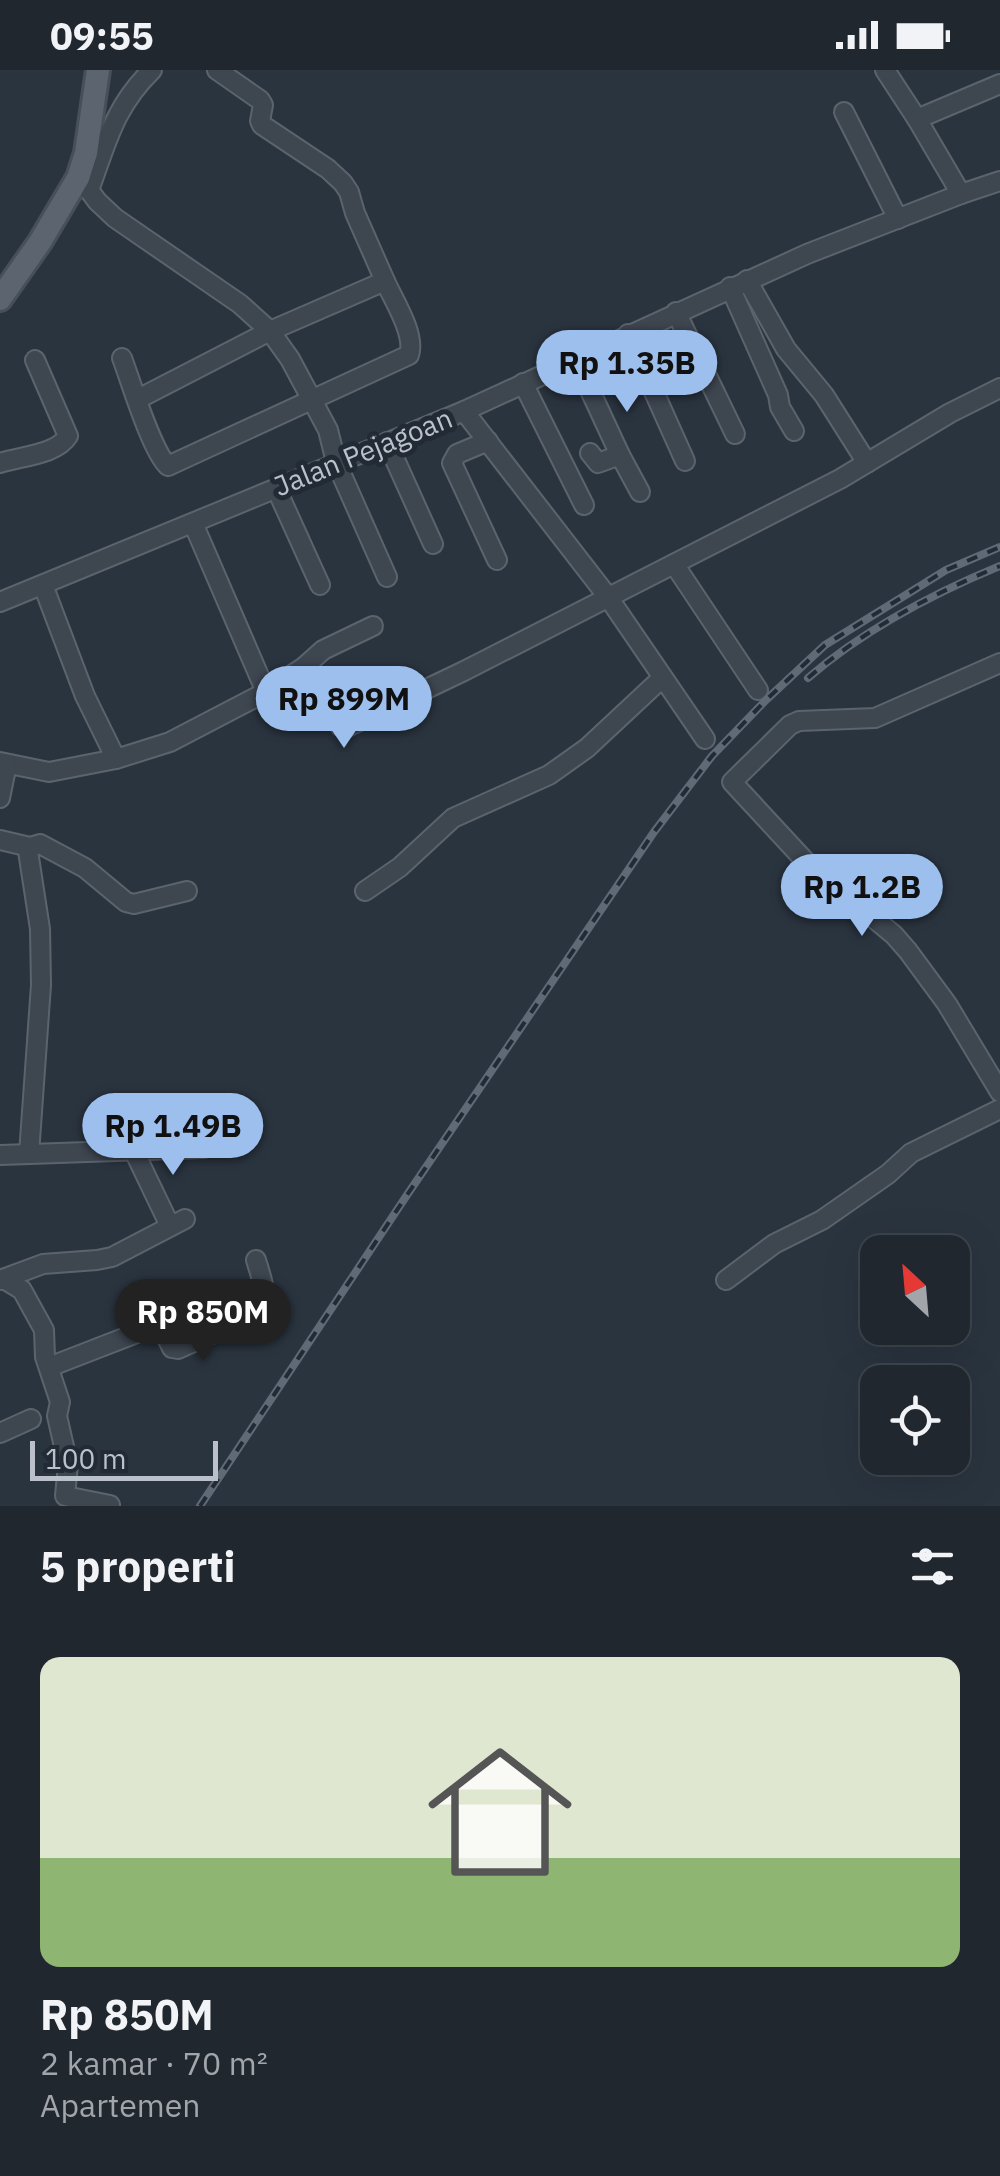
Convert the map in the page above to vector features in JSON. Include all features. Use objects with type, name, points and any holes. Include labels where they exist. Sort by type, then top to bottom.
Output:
[{"type":"main road","points":[[3,290],[84,184],[98,70]]},
{"type":"street","points":[[152,70],[118,111],[84,184],[115,218],[240,304],[270,332],[313,401],[388,577]]},
{"type":"street","points":[[122,358],[160,458],[168,466],[313,401],[409,355],[412,350],[410,337],[343,182],[262,126],[260,100],[217,70]]},
{"type":"street","points":[[885,70],[961,194]]},
{"type":"street","points":[[917,119],[993,87],[978,70]]},
{"type":"street","points":[[844,112],[898,219]]},
{"type":"street","name":"Jalan Pejagoan","points":[[0,602],[464,411],[807,254],[1000,182]]},
{"type":"street","points":[[138,399],[270,332],[386,281]]},
{"type":"street","points":[[739,284],[780,407],[794,431]]},
{"type":"street","points":[[739,284],[824,394],[867,463]]},
{"type":"street","points":[[676,312],[735,434]]},
{"type":"street","points":[[628,334],[685,461]]},
{"type":"street","points":[[575,358],[640,492]]},
{"type":"street","points":[[0,463],[53,448],[63,444],[68,436],[34,360]]},
{"type":"street","points":[[523,384],[584,505]]},
{"type":"street","points":[[304,667],[340,726],[347,727],[840,479],[1000,388]]},
{"type":"street","points":[[464,411],[608,597],[705,739]]},
{"type":"street","points":[[488,441],[457,454],[452,462],[497,560]]},
{"type":"street","points":[[387,442],[434,544]]},
{"type":"street","points":[[590,454],[598,464],[620,455]]},
{"type":"street","points":[[276,488],[320,585]]},
{"type":"street","points":[[193,523],[266,692]]},
{"type":"street","points":[[674,564],[758,690]]},
{"type":"street","points":[[43,586],[85,696],[116,760]]},
{"type":"street","points":[[0,798],[4,764],[49,772],[116,760],[170,742],[266,692],[323,650],[373,626]]},
{"type":"street","points":[[1000,663],[876,718],[810,719],[790,725],[732,782],[808,862],[908,951],[947,1004],[1000,1092]]},
{"type":"street","points":[[365,891],[400,867],[453,818],[549,774],[587,748],[662,678]]},
{"type":"street","points":[[0,840],[30,847],[40,844],[85,868],[126,902],[134,904],[187,892]]},
{"type":"street","points":[[29,1154],[41,985],[40,929],[30,847]]},
{"type":"street","points":[[726,1280],[774,1244],[822,1220],[911,1153],[1000,1110]]},
{"type":"street","points":[[0,1155],[204,1148]]},
{"type":"street","points":[[2,1280],[43,1264],[105,1259],[177,1223],[134,1150]]},
{"type":"street","points":[[48,1368],[160,1324],[172,1348],[178,1349],[261,1312],[264,1297],[256,1260]]},
{"type":"street","points":[[2,1280],[22,1290],[44,1330],[44,1351],[60,1402],[57,1416],[68,1472],[65,1496],[89,1504],[110,1505]]},
{"type":"street","points":[[0,1433],[31,1419]]},
{"type":"railway","points":[[200,1506],[654,832],[712,756],[825,645],[946,570],[1000,547]]},
{"type":"railway","points":[[808,678],[900,614],[1000,566]]}]
